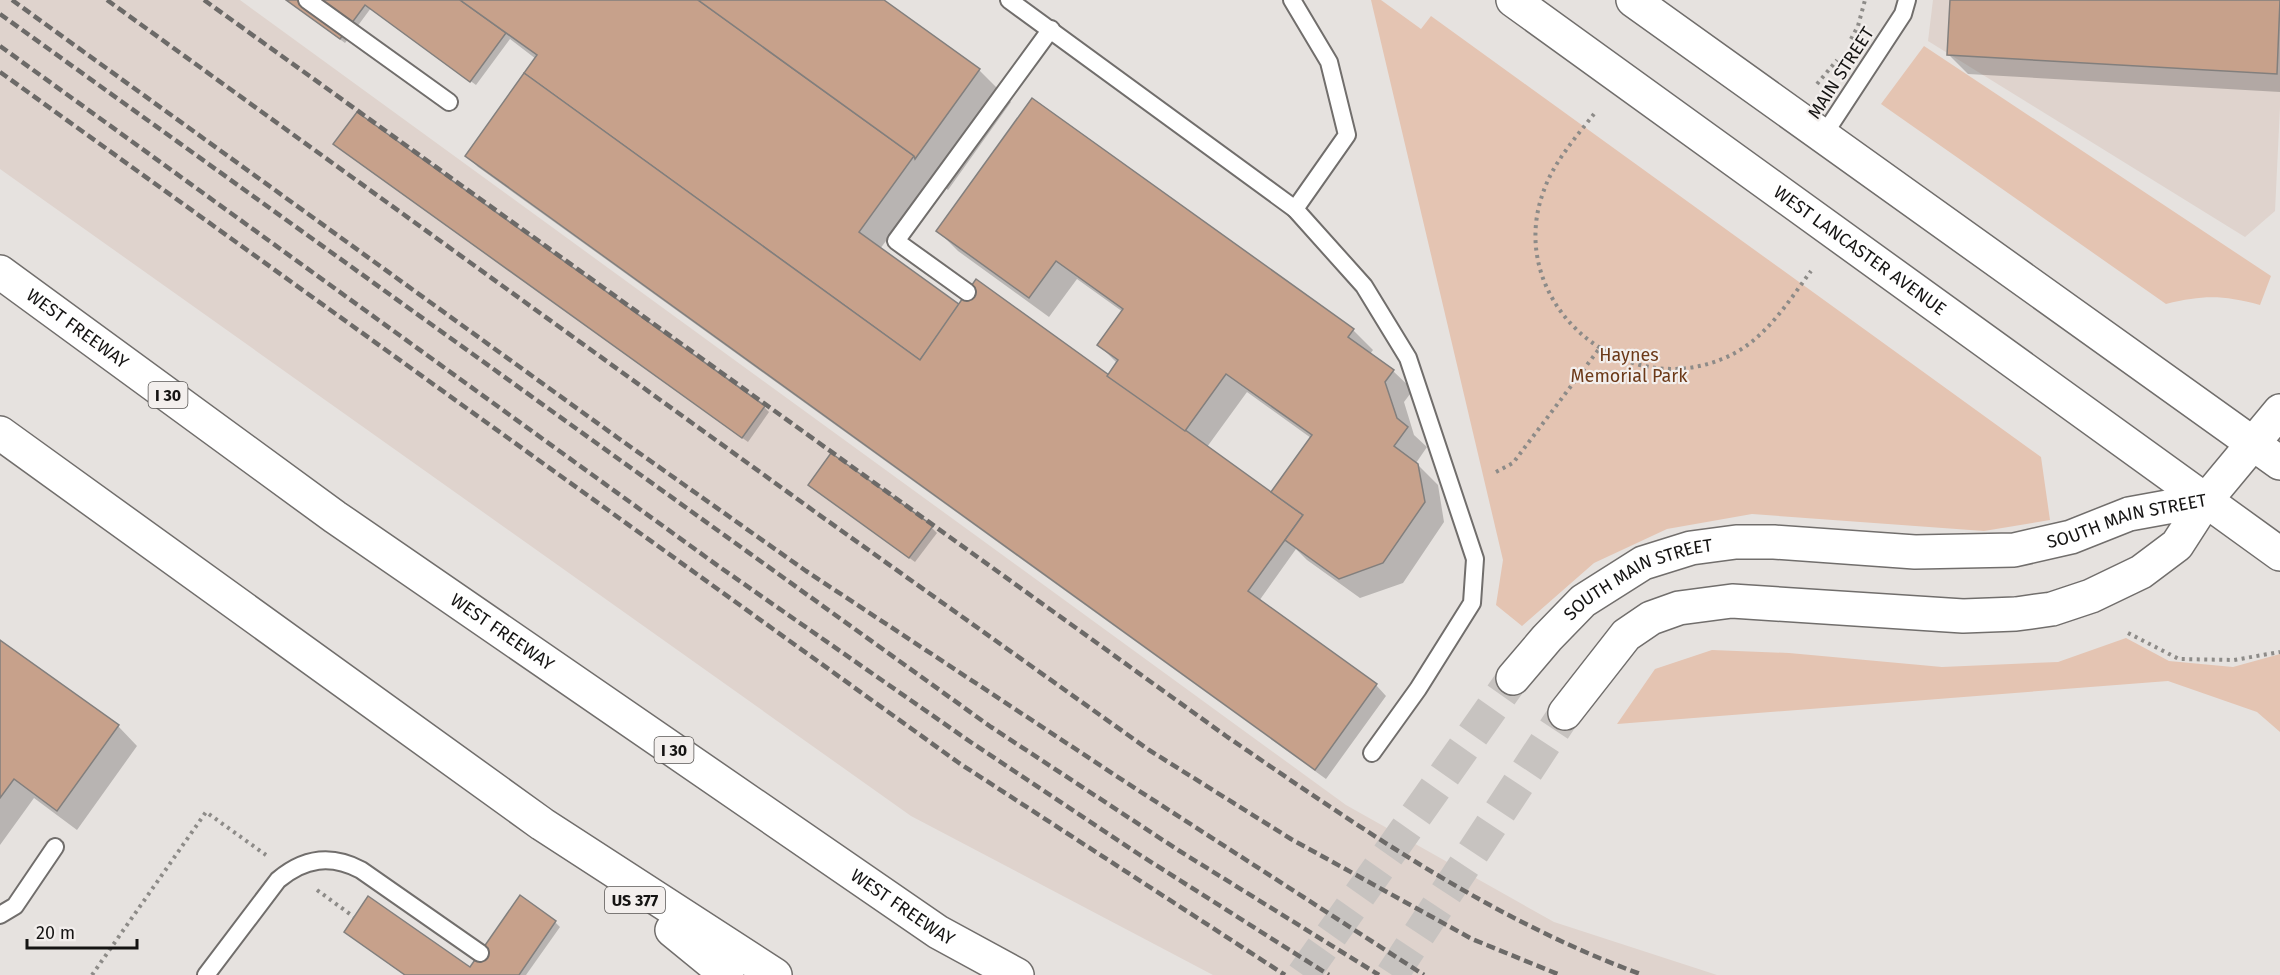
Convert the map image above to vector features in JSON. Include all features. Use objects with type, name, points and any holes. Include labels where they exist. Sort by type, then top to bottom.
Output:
[{"type":"main road","name":"WEST LANCASTER AVENUE","points":[[1513,0],[2280,554]]},
{"type":"main road","points":[[1633,0],[2280,463]]},
{"type":"main road","name":"WEST FREEWAY","points":[[0,272],[335,517],[938,932],[1017,975]]},
{"type":"main road","points":[[2205,500],[2280,411]]},
{"type":"main road","points":[[0,433],[543,824],[775,975]]},
{"type":"main road","name":"SOUTH MAIN STREET","points":[[1513,678],[1583,601],[1643,563],[1691,548],[1736,542],[1764,542],[1915,552],[2014,550],[2071,537],[2129,514],[2205,500]]},
{"type":"main road","name":"SOUTH MAIN STREET","points":[[1565,713],[1626,635],[1651,618],[1670,612],[1732,601],[1963,616],[2016,614],[2052,609],[2091,596],[2140,572],[2177,545],[2205,500]]},
{"type":"main road","name":"US 377","points":[[543,824],[727,975]]},
{"type":"lane","points":[[307,0],[449,102]]},
{"type":"lane","points":[[1009,0],[1295,209],[1364,286],[1408,358],[1475,559],[1472,603],[1418,689],[1372,753]]},
{"type":"lane","points":[[1292,0],[1329,63],[1347,135],[1295,209]]},
{"type":"lane","name":"MAIN STREET","points":[[1823,136],[1903,14],[1907,0]]},
{"type":"lane","points":[[967,292],[896,241],[1051,29]]},
{"type":"lane","points":[[0,915],[15,906],[55,847]]},
{"type":"lane","points":[[206,975],[278,880],[304,863],[320,860],[348,863],[480,953]]},
{"type":"path","points":[[1848,44],[1858,26],[1865,0]]},
{"type":"path","points":[[1817,84],[1844,53]]},
{"type":"path","points":[[1594,114],[1562,156],[1544,189],[1537,214],[1536,240],[1539,265],[1548,290],[1561,313],[1578,332],[1599,349],[1622,360],[1647,367],[1672,369],[1698,367],[1723,359],[1745,347],[1766,331],[1811,271]]},
{"type":"path","points":[[1496,472],[1514,463],[1599,349]]},
{"type":"path","points":[[2128,633],[2179,659],[2234,660],[2280,652]]},
{"type":"path","points":[[92,975],[206,812],[354,917]]},
{"type":"shaded area","points":[[0,0],[240,0],[1346,805],[1554,922],[1717,975],[1213,975],[911,816],[0,169]]},
{"type":"shaded area","points":[[1933,0],[2280,0],[2280,107],[2275,211],[2245,237],[1928,41]]},
{"type":"green space","name":"Haynes Memorial Park","points":[[1371,0],[1381,0],[1421,29],[1431,16],[2041,457],[2050,520],[1984,531],[1752,514],[1667,529],[1594,563],[1522,626],[1496,605],[1503,560]]},
{"type":"green space","points":[[1924,46],[2271,276],[2260,305],[2213,297],[2166,304],[1881,104]]},
{"type":"green space","points":[[2126,638],[2169,661],[2233,667],[2280,654],[2280,732],[2257,712],[2168,681],[1617,724],[1655,669],[1712,650],[1789,653],[1942,667],[2058,662]]},
{"type":"building","points":[[286,0],[460,0],[506,33],[470,82],[365,5],[340,39]]},
{"type":"building","points":[[460,0],[698,0],[914,156],[859,232],[960,305],[920,360],[524,73],[537,55]]},
{"type":"building","points":[[698,0],[884,0],[980,69],[915,159],[914,156]]},
{"type":"building","points":[[1950,0],[2280,0],[2277,74],[1947,55]]},
{"type":"building","points":[[524,73],[920,360],[976,279],[1303,515],[1248,591],[1377,684],[1315,770],[465,156]]},
{"type":"building","points":[[1032,98],[1354,329],[1348,337],[1394,370],[1385,382],[1397,418],[1408,427],[1394,446],[1418,464],[1425,502],[1383,563],[1339,579],[1285,540],[1303,515],[1271,492],[1312,435],[1226,374],[1185,431],[1107,376],[1118,360],[1097,345],[1123,309],[1056,261],[1029,298],[936,231]]},
{"type":"building","points":[[357,112],[765,406],[742,438],[333,144]]},
{"type":"building","points":[[831,453],[933,526],[909,558],[808,485]]},
{"type":"building","points":[[0,640],[119,725],[57,811],[14,779],[0,798]]},
{"type":"building","points":[[520,895],[556,921],[519,975],[405,975],[344,932],[368,896],[470,967]]},
{"type":"tunnel","points":[[1303,975],[1513,678]]},
{"type":"tunnel","points":[[1392,975],[1565,713]]},
{"type":"railway","points":[[12,0],[806,571],[1127,783],[1424,975]]},
{"type":"railway","points":[[107,0],[818,514],[1149,750],[1291,839],[1472,939],[1560,975]]},
{"type":"railway","points":[[204,0],[1276,770],[1376,837],[1479,899],[1587,953],[1643,975]]},
{"type":"railway","points":[[0,14],[991,727],[1178,850],[1379,975]]},
{"type":"railway","points":[[0,46],[721,568],[972,743],[1140,855],[1329,975]]},
{"type":"railway","points":[[0,72],[959,763],[1285,975]]}]
